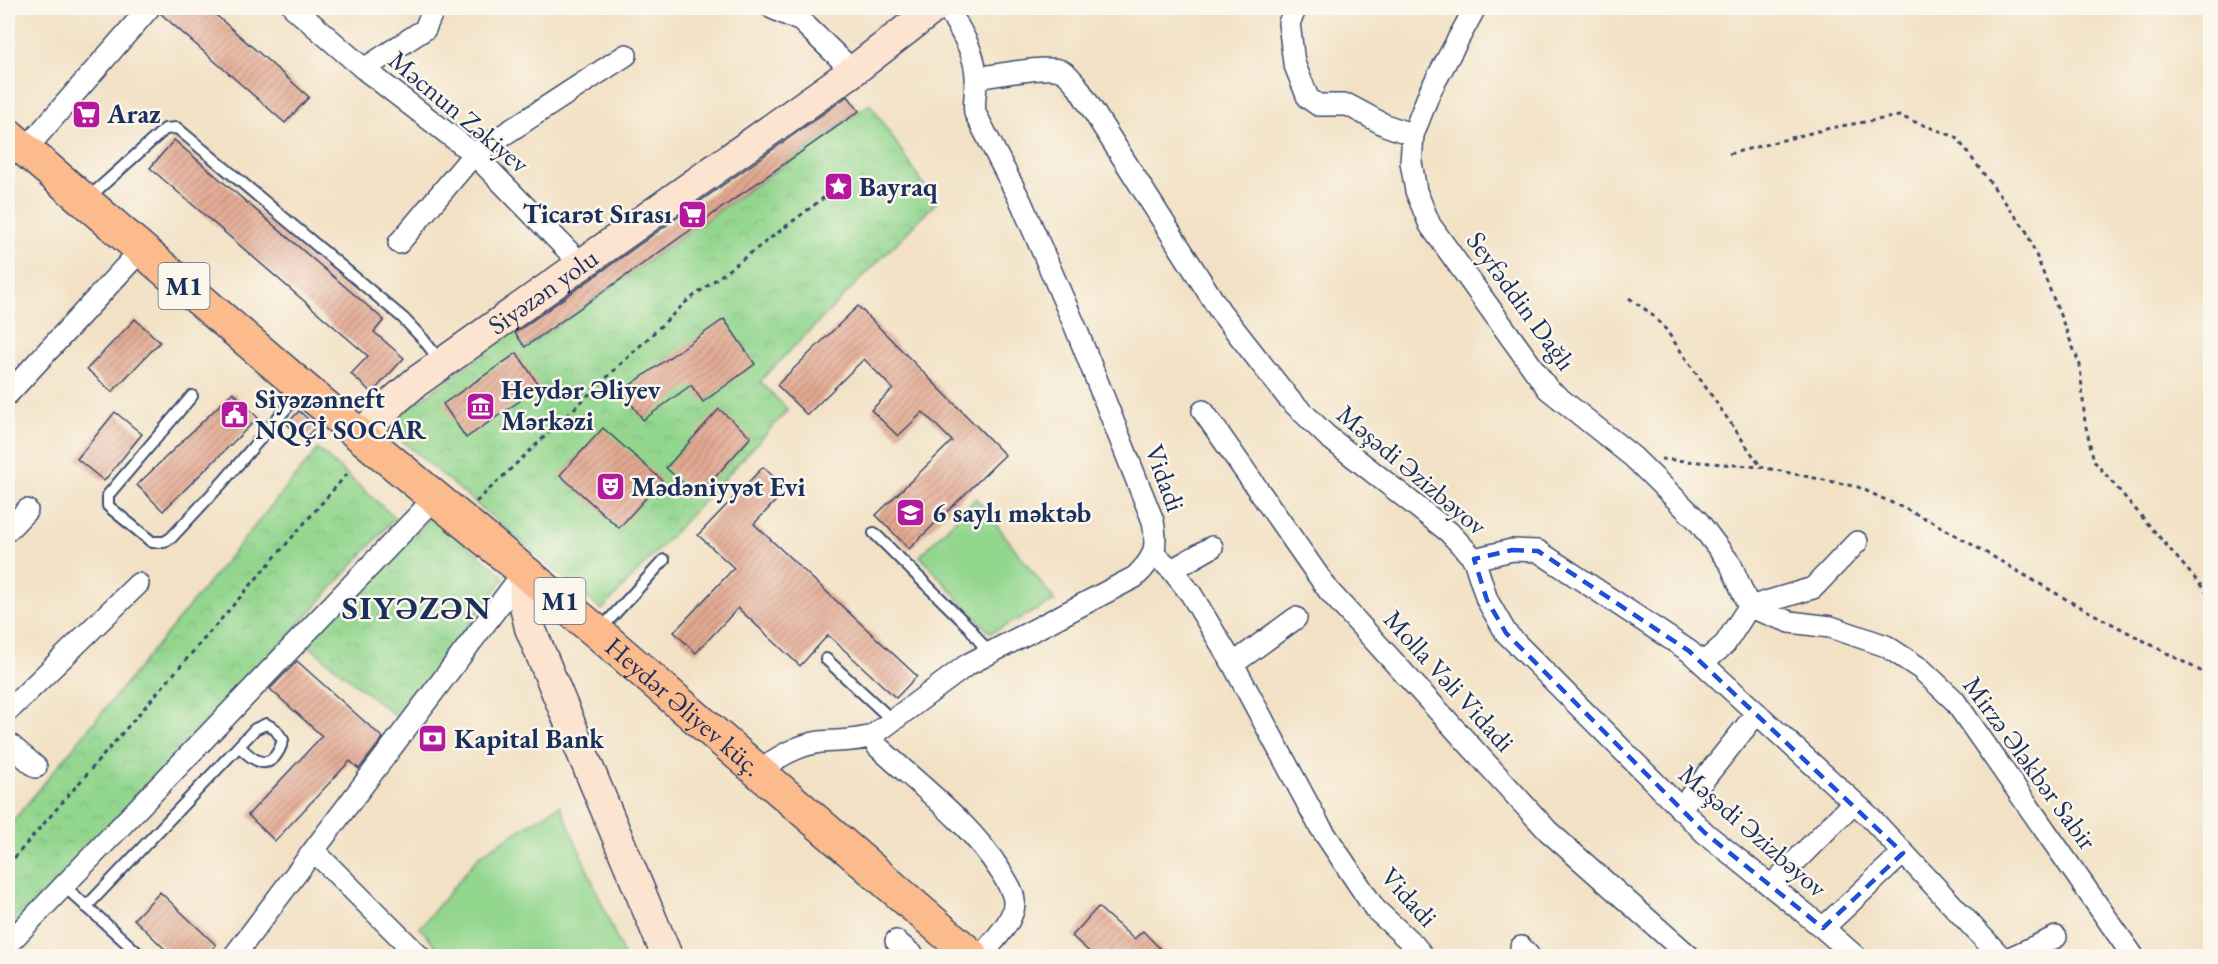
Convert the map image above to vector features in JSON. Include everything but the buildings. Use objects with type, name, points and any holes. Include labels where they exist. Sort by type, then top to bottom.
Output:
[{"type":"main road","name":"Heydər Əliyev küç.","points":[[13,142],[303,388],[362,434],[597,632],[972,957]]},
{"type":"street","points":[[13,142],[149,8]]},
{"type":"street","name":"Məcnun Zəkiyev","points":[[294,8],[364,69],[474,154],[582,264]]},
{"type":"street","points":[[364,69],[425,29],[434,8]]},
{"type":"street","points":[[772,8],[801,21],[853,71]]},
{"type":"street","name":"Vidadi","points":[[948,8],[971,51],[976,78],[973,101],[975,113],[1021,202],[1075,326],[1153,521],[1157,541],[1154,554],[1172,570],[1191,594],[1233,664],[1319,825],[1375,909],[1414,945],[1423,957]]},
{"type":"street","points":[[1296,8],[1289,23],[1292,53],[1308,98],[1318,105],[1348,105],[1385,125],[1413,135]]},
{"type":"street","name":"Seyfəddin Dağlı","points":[[1475,8],[1430,91],[1413,135],[1411,162],[1416,191],[1430,225],[1548,389],[1633,457],[1698,521],[1731,565],[1749,607]]},
{"type":"street","name":"Siyəzən yolu","points":[[362,434],[394,401],[442,364],[853,71],[923,11]]},
{"type":"street","points":[[399,243],[474,154],[626,55]]},
{"type":"street","name":"Məşədi Əzizbəyov","points":[[976,78],[1044,69],[1061,70],[1070,77],[1220,311],[1289,399],[1327,436],[1449,532],[1474,559],[1487,600],[1506,633],[1705,833],[1823,928],[1855,957]]},
{"type":"street","points":[[8,394],[141,250]]},
{"type":"street","name":"Molla Vəli Vidadi","points":[[1203,411],[1329,591],[1548,831],[1689,957]]},
{"type":"street","points":[[8,944],[436,497]]},
{"type":"street","points":[[8,530],[27,510]]},
{"type":"street","points":[[1703,663],[1725,644],[1749,607],[1813,588],[1857,542]]},
{"type":"street","points":[[1172,570],[1212,548]]},
{"type":"street","points":[[1474,559],[1512,550],[1539,551],[1689,651],[1854,802],[2000,957]]},
{"type":"street","points":[[756,772],[802,746],[820,742],[858,741],[872,736],[967,665],[1135,577],[1147,566],[1154,554]]},
{"type":"street","points":[[234,957],[524,572]]},
{"type":"street","points":[[524,572],[525,606],[530,628],[667,957]]},
{"type":"street","points":[[8,711],[138,584]]},
{"type":"street","name":"Mirzə Ələkbər Sabir","points":[[1749,607],[1790,622],[1831,627],[1875,642],[1886,646],[1921,669],[1954,700],[2133,957]]},
{"type":"street","points":[[1233,664],[1296,618]]},
{"type":"street","points":[[1680,809],[1757,713]]},
{"type":"street","points":[[872,736],[878,747],[957,817],[989,852],[1009,885],[1014,901],[1011,917],[981,957]]},
{"type":"street","points":[[8,743],[36,768]]},
{"type":"street","points":[[1771,886],[1854,802]]},
{"type":"street","points":[[315,852],[419,957]]},
{"type":"street","points":[[1823,928],[1903,852]]},
{"type":"street","points":[[2014,957],[2056,937]]},
{"type":"street","points":[[896,941],[914,957]]},
{"type":"lane","points":[[84,201],[165,129],[177,128],[403,318],[442,364]]},
{"type":"lane","points":[[192,396],[108,495],[108,506],[152,542],[164,542],[171,538],[224,482],[303,388]]},
{"type":"lane","points":[[874,533],[970,628],[987,653]]},
{"type":"lane","points":[[597,632],[664,560]]},
{"type":"lane","points":[[826,659],[893,721]]},
{"type":"lane","points":[[86,907],[239,746]]},
{"type":"lane","points":[[63,885],[141,957]]},
{"type":"path","points":[[1729,154],[1830,128],[1899,116],[1956,137],[2026,230],[2080,365],[2085,423],[2094,462],[2211,596]]},
{"type":"path","points":[[475,503],[686,302],[838,187]]},
{"type":"path","points":[[1629,298],[1649,312],[1664,327],[1761,467]]},
{"type":"path","points":[[1633,457],[1761,467],[1858,487],[1933,522],[2071,602],[2211,676]]},
{"type":"path","points":[[8,866],[346,474]]},
{"type":"highlighted area","points":[[1512,550],[1538,551],[1689,651],[1903,853],[1823,928],[1705,833],[1506,633],[1487,600],[1474,559]]},
{"type":"green space","points":[[870,104],[936,203],[760,381],[788,410],[602,610],[393,433],[399,416],[514,331],[526,347]]},
{"type":"green space","points":[[318,449],[395,518],[220,712],[8,934],[8,827]]},
{"type":"green space","points":[[976,498],[1055,601],[990,633],[920,556]]},
{"type":"green space","points":[[432,516],[505,577],[399,719],[305,643]]},
{"type":"green space","points":[[560,805],[624,956],[445,956],[420,928],[480,855]]},
{"type":"place","name":"Araz","points":[[86,114]]},
{"type":"place","name":"Bayraq","points":[[838,187]]},
{"type":"place","name":"Ticarət Sırası","points":[[693,214]]},
{"type":"place","name":"Heydər Əliyev Mərkəzi","points":[[480,406]]},
{"type":"place","name":"Siyəzənneft NQÇİ SOCAR","points":[[234,415]]},
{"type":"place","name":"Mədəniyyət Evi","points":[[610,487]]},
{"type":"place","name":"6 saylı məktəb","points":[[911,513]]},
{"type":"place","name":"Kapital Bank","points":[[433,739]]},
{"type":"district","name":"SIYƏZƏN","points":[[417,607]]}]
